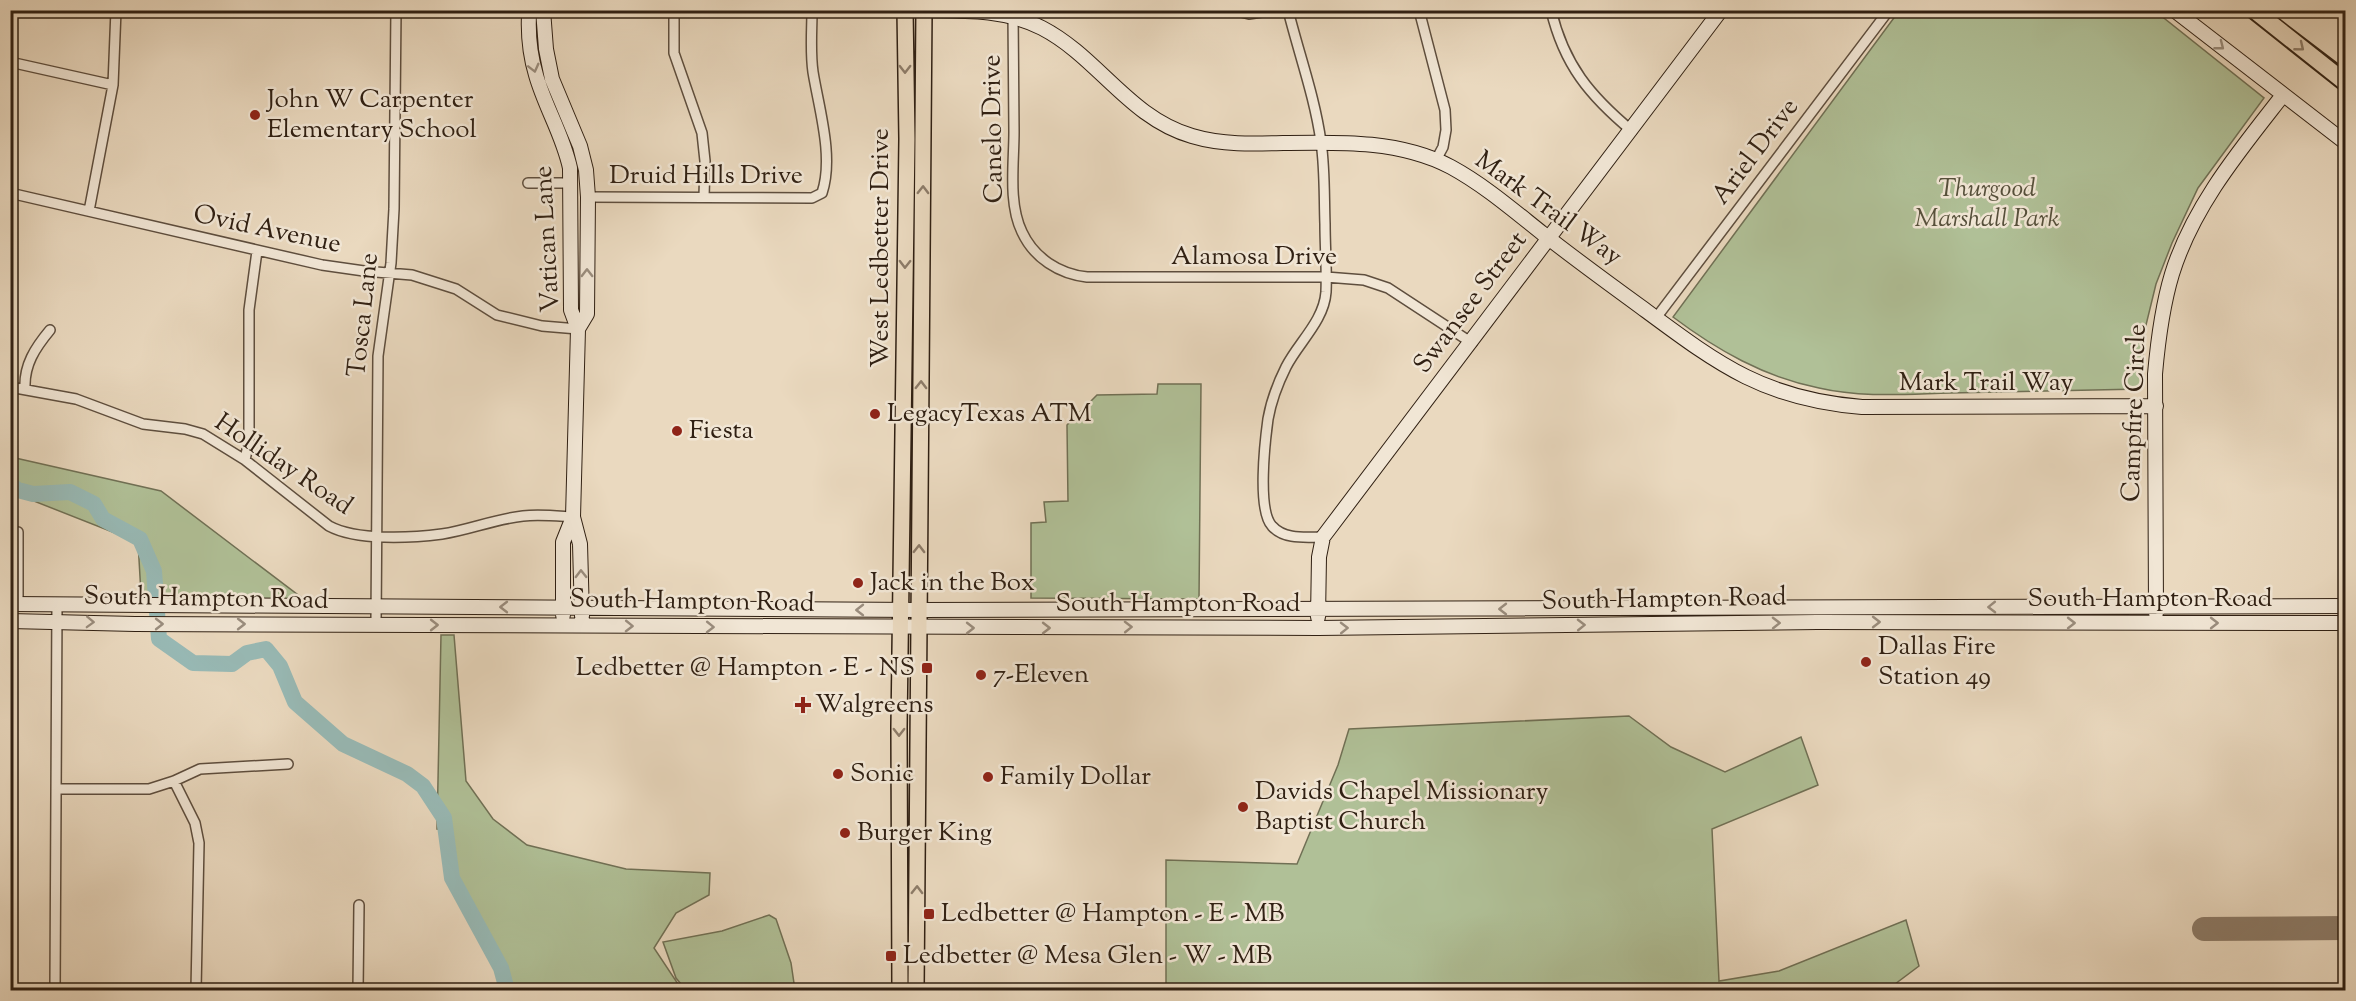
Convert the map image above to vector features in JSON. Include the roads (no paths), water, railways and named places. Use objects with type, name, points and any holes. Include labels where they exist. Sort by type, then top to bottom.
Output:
[{"type":"highway","points":[[2254,10],[2346,83]]},
{"type":"highway","points":[[2282,10],[2346,58]]},
{"type":"highway","points":[[2308,10],[2346,40]]},
{"type":"highway","points":[[2324,10],[2346,22]]},
{"type":"main road","name":"Vatican Lane","points":[[532,10],[529,15],[530,52],[536,77],[566,147],[570,168],[571,310],[578,329],[573,517],[580,543],[582,625]]},
{"type":"main road","name":"Vatican Lane","points":[[543,10],[546,49],[552,79],[580,146],[586,170],[588,196],[587,314],[578,329]]},
{"type":"main road","name":"West Ledbetter Drive","points":[[900,990],[898,812],[907,139],[905,10]]},
{"type":"main road","name":"Mark Trail Way","points":[[910,10],[1013,14],[1065,42],[1131,102],[1167,128],[1198,138],[1245,144],[1321,142],[1374,145],[1400,149],[1436,160],[1481,186],[1691,345],[1743,377],[1772,389],[1839,405],[1862,407],[2156,406]]},
{"type":"main road","points":[[2174,10],[2346,143]]},
{"type":"main road","name":"West Ledbetter Drive","points":[[916,990],[924,11]]},
{"type":"main road","name":"Swansee Street","points":[[1318,628],[1319,557],[1323,537],[1632,131],[1716,13]]},
{"type":"main road","name":"Campfire Circle","points":[[2156,623],[2155,374],[2158,335],[2168,288],[2181,250],[2216,184],[2283,95]]},
{"type":"main road","points":[[571,183],[588,196]]},
{"type":"main road","points":[[901,462],[920,465]]},
{"type":"main road","name":"Vatican Lane","points":[[563,625],[563,542],[573,517]]},
{"type":"main road","points":[[14,604],[14,621]]},
{"type":"main road","name":"South Hampton Road","points":[[14,604],[900,610],[1447,609],[2156,623],[2346,622]]},
{"type":"main road","name":"South Hampton Road","points":[[14,621],[135,624],[651,627],[1318,628],[1446,627],[2156,605],[2346,606]]},
{"type":"main road","points":[[651,627],[652,608]]},
{"type":"main road","points":[[1182,627],[1185,609]]},
{"type":"main road","points":[[1446,627],[1447,609]]},
{"type":"main road","points":[[898,812],[918,812]]},
{"type":"main road","points":[[900,941],[906,990]]},
{"type":"street","points":[[89,211],[113,85],[116,10]]},
{"type":"street","name":"Tosca Lane","points":[[376,624],[378,356],[390,273],[396,172],[396,10]]},
{"type":"street","points":[[674,10],[674,53],[702,133],[705,196]]},
{"type":"street","name":"Druid Hills Drive","points":[[588,196],[812,198],[822,194],[825,184],[825,152],[811,53],[812,10]]},
{"type":"street","points":[[1234,10],[1249,14],[1275,10]]},
{"type":"street","points":[[1288,10],[1321,142],[1326,294],[1323,307],[1286,367],[1273,401],[1269,418],[1264,498],[1265,513],[1270,525],[1279,532],[1294,537],[1323,537]]},
{"type":"street","points":[[1419,10],[1444,110],[1446,130],[1443,147],[1436,160]]},
{"type":"street","points":[[1551,10],[1564,49],[1580,78],[1598,101],[1632,131]]},
{"type":"street","name":"Ariel Drive","points":[[1656,318],[1888,10]]},
{"type":"street","name":"Canelo Drive","points":[[1013,14],[1014,195],[1021,230],[1028,244]]},
{"type":"street","points":[[10,62],[113,85]]},
{"type":"street","points":[[528,183],[571,183]]},
{"type":"street","name":"Ovid Avenue","points":[[10,193],[322,265],[412,274],[456,289],[497,315],[518,322],[578,329]]},
{"type":"street","name":"Alamosa Drive","points":[[1028,244],[1040,257],[1059,269],[1087,277],[1326,277],[1364,280],[1388,288],[1472,343]]},
{"type":"street","points":[[245,460],[249,440],[249,310],[257,251]]},
{"type":"street","points":[[25,388],[25,376],[34,350],[50,330]]},
{"type":"street","name":"Holliday Road","points":[[10,387],[25,388],[90,403],[143,424],[185,429],[203,434],[245,460],[329,526],[340,532],[376,537],[444,534],[501,519],[524,516],[573,517]]},
{"type":"street","points":[[14,604],[18,532]]},
{"type":"street","points":[[55,990],[57,603]]},
{"type":"street","points":[[56,789],[149,789],[200,769],[288,764]]},
{"type":"street","points":[[174,781],[195,823],[200,843],[196,990]]},
{"type":"street","points":[[358,905],[358,990]]},
{"type":"waterway","points":[[10,485],[33,494],[70,492],[94,504],[103,519],[140,539],[154,571],[159,639],[193,663],[232,664],[247,653],[266,649],[280,666],[295,702],[343,744],[407,774],[423,786],[444,818],[452,878],[501,968],[507,990]]},
{"type":"place","name":"John W Carpenter Elementary School","points":[[255,115]]},
{"type":"place","name":"LegacyTexas ATM","points":[[875,414]]},
{"type":"place","name":"Fiesta","points":[[677,431]]},
{"type":"place","name":"Jack in the Box","points":[[858,583]]},
{"type":"place","name":"Dallas Fire Station 49","points":[[1866,662]]},
{"type":"place","name":"Ledbetter @ Hampton - E - NS","points":[[927,668]]},
{"type":"place","name":"7-Eleven","points":[[981,675]]},
{"type":"place","name":"Walgreens","points":[[803,705]]},
{"type":"place","name":"Sonic","points":[[838,774]]},
{"type":"place","name":"Family Dollar","points":[[988,777]]},
{"type":"place","name":"Davids Chapel Missionary Baptist Church","points":[[1243,807]]},
{"type":"place","name":"Burger King","points":[[845,833]]},
{"type":"place","name":"Ledbetter @ Hampton - E - MB","points":[[929,914]]},
{"type":"place","name":"Ledbetter @ Mesa Glen - W - MB","points":[[891,956]]},
{"type":"park label","name":"Thurgood Marshall Park","points":[[1987,204]]}]
